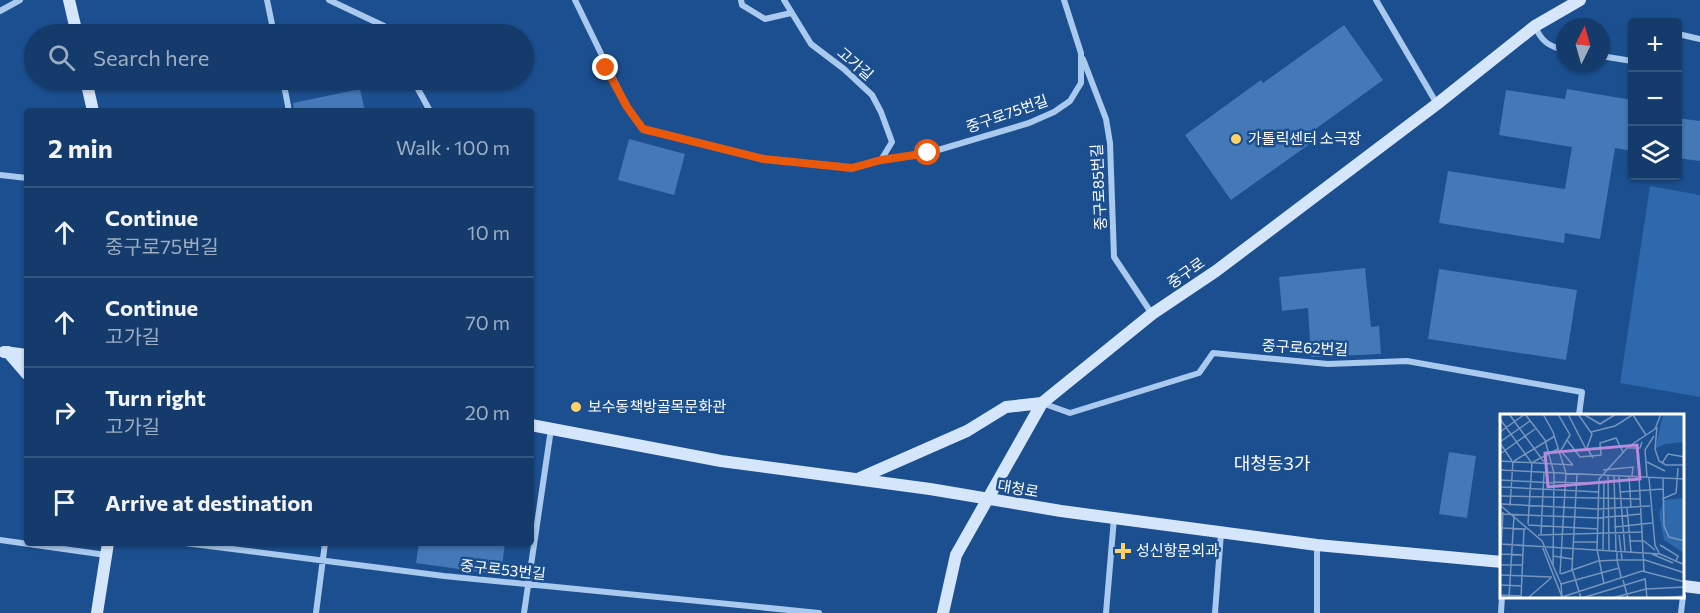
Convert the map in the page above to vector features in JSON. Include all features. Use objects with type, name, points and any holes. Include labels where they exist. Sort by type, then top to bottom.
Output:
[{"type":"main road","points":[[69,0],[75,24]]},
{"type":"main road","name":"중구로","points":[[943,613],[956,555],[986,498],[1042,403],[1152,314],[1216,271],[1437,104],[1535,26],[1580,0]]},
{"type":"main road","points":[[88,90],[92,108]]},
{"type":"main road","points":[[4,352],[24,355]]},
{"type":"main road","points":[[4,352],[24,371]]},
{"type":"main road","points":[[859,478],[967,431],[1006,407],[1042,403]]},
{"type":"main road","name":"대청로","points":[[534,425],[721,461],[859,478],[1114,518],[1317,545],[1500,562]]},
{"type":"main road","points":[[97,613],[107,549]]},
{"type":"main road","points":[[1685,586],[1700,588]]},
{"type":"street","points":[[0,11],[20,0]]},
{"type":"street","points":[[268,0],[272,24]]},
{"type":"street","points":[[329,0],[380,24]]},
{"type":"street","points":[[575,0],[622,98],[643,129],[764,159],[852,168],[881,160]]},
{"type":"street","points":[[741,0],[742,5],[765,19],[791,13]]},
{"type":"street","name":"고가길","points":[[784,0],[811,44],[844,69],[872,95],[892,142],[881,160]]},
{"type":"street","name":"중구로75번길","points":[[881,160],[928,153],[1029,123],[1054,112],[1070,101],[1081,83],[1081,53],[1064,0]]},
{"type":"street","points":[[1376,0],[1437,104]]},
{"type":"street","points":[[1535,26],[1541,39],[1556,49]]},
{"type":"street","points":[[1682,35],[1700,39]]},
{"type":"street","name":"중구로85번길","points":[[1081,53],[1106,119],[1110,143],[1114,257],[1152,314]]},
{"type":"street","points":[[1610,57],[1628,60]]},
{"type":"street","points":[[285,90],[288,108]]},
{"type":"street","points":[[418,90],[428,108]]},
{"type":"street","points":[[0,175],[24,178]]},
{"type":"street","name":"중구로62번길","points":[[1042,403],[1070,412],[1199,373],[1213,353],[1328,364],[1407,361],[1582,392],[1579,414]]},
{"type":"street","points":[[534,544],[551,428]]},
{"type":"street","points":[[1106,613],[1114,518]]},
{"type":"street","points":[[1215,613],[1221,531]]},
{"type":"street","points":[[0,540],[24,542]]},
{"type":"street","points":[[1317,545],[1317,613]]},
{"type":"street","points":[[71,546],[107,549]]},
{"type":"street","name":"중구로53번길","points":[[208,546],[740,610],[819,613]]},
{"type":"street","points":[[316,613],[324,546]]},
{"type":"street","points":[[524,613],[534,546]]},
{"type":"street","points":[[1681,613],[1683,598]]},
{"type":"shaded area","points":[[1650,186],[1700,195],[1700,397],[1620,383]]},
{"type":"building","points":[[1344,25],[1383,80],[1306,136],[1311,143],[1231,200],[1185,135],[1261,80],[1263,83]]},
{"type":"building","points":[[1567,89],[1628,99],[1628,150],[1615,148],[1600,239],[1565,233],[1564,243],[1439,223],[1448,171],[1565,189],[1572,147],[1499,135],[1506,90],[1565,99]]},
{"type":"building","points":[[360,90],[364,108],[294,108],[293,103]]},
{"type":"building","points":[[1682,119],[1700,121],[1700,161],[1682,159]]},
{"type":"building","points":[[629,139],[685,154],[674,195],[618,180]]},
{"type":"building","points":[[1365,268],[1371,327],[1379,326],[1381,354],[1311,357],[1308,308],[1282,311],[1279,277]]},
{"type":"building","points":[[1439,269],[1577,290],[1566,360],[1428,339]]},
{"type":"building","points":[[1449,452],[1476,456],[1467,518],[1439,514]]},
{"type":"building","points":[[419,546],[505,546],[501,575],[416,563]]},
{"type":"place","name":"가톨릭센터 소극장","points":[[1236,139]]},
{"type":"place","name":"보수동책방골목문화관","points":[[576,407]]},
{"type":"place","name":"성신항문외과","points":[[1123,551]]},
{"type":"district","name":"대청동3가","points":[[1272,464]]},
{"type":"route","points":[[606,68],[627,107],[643,129],[764,159],[852,168],[881,160],[928,153]]}]
